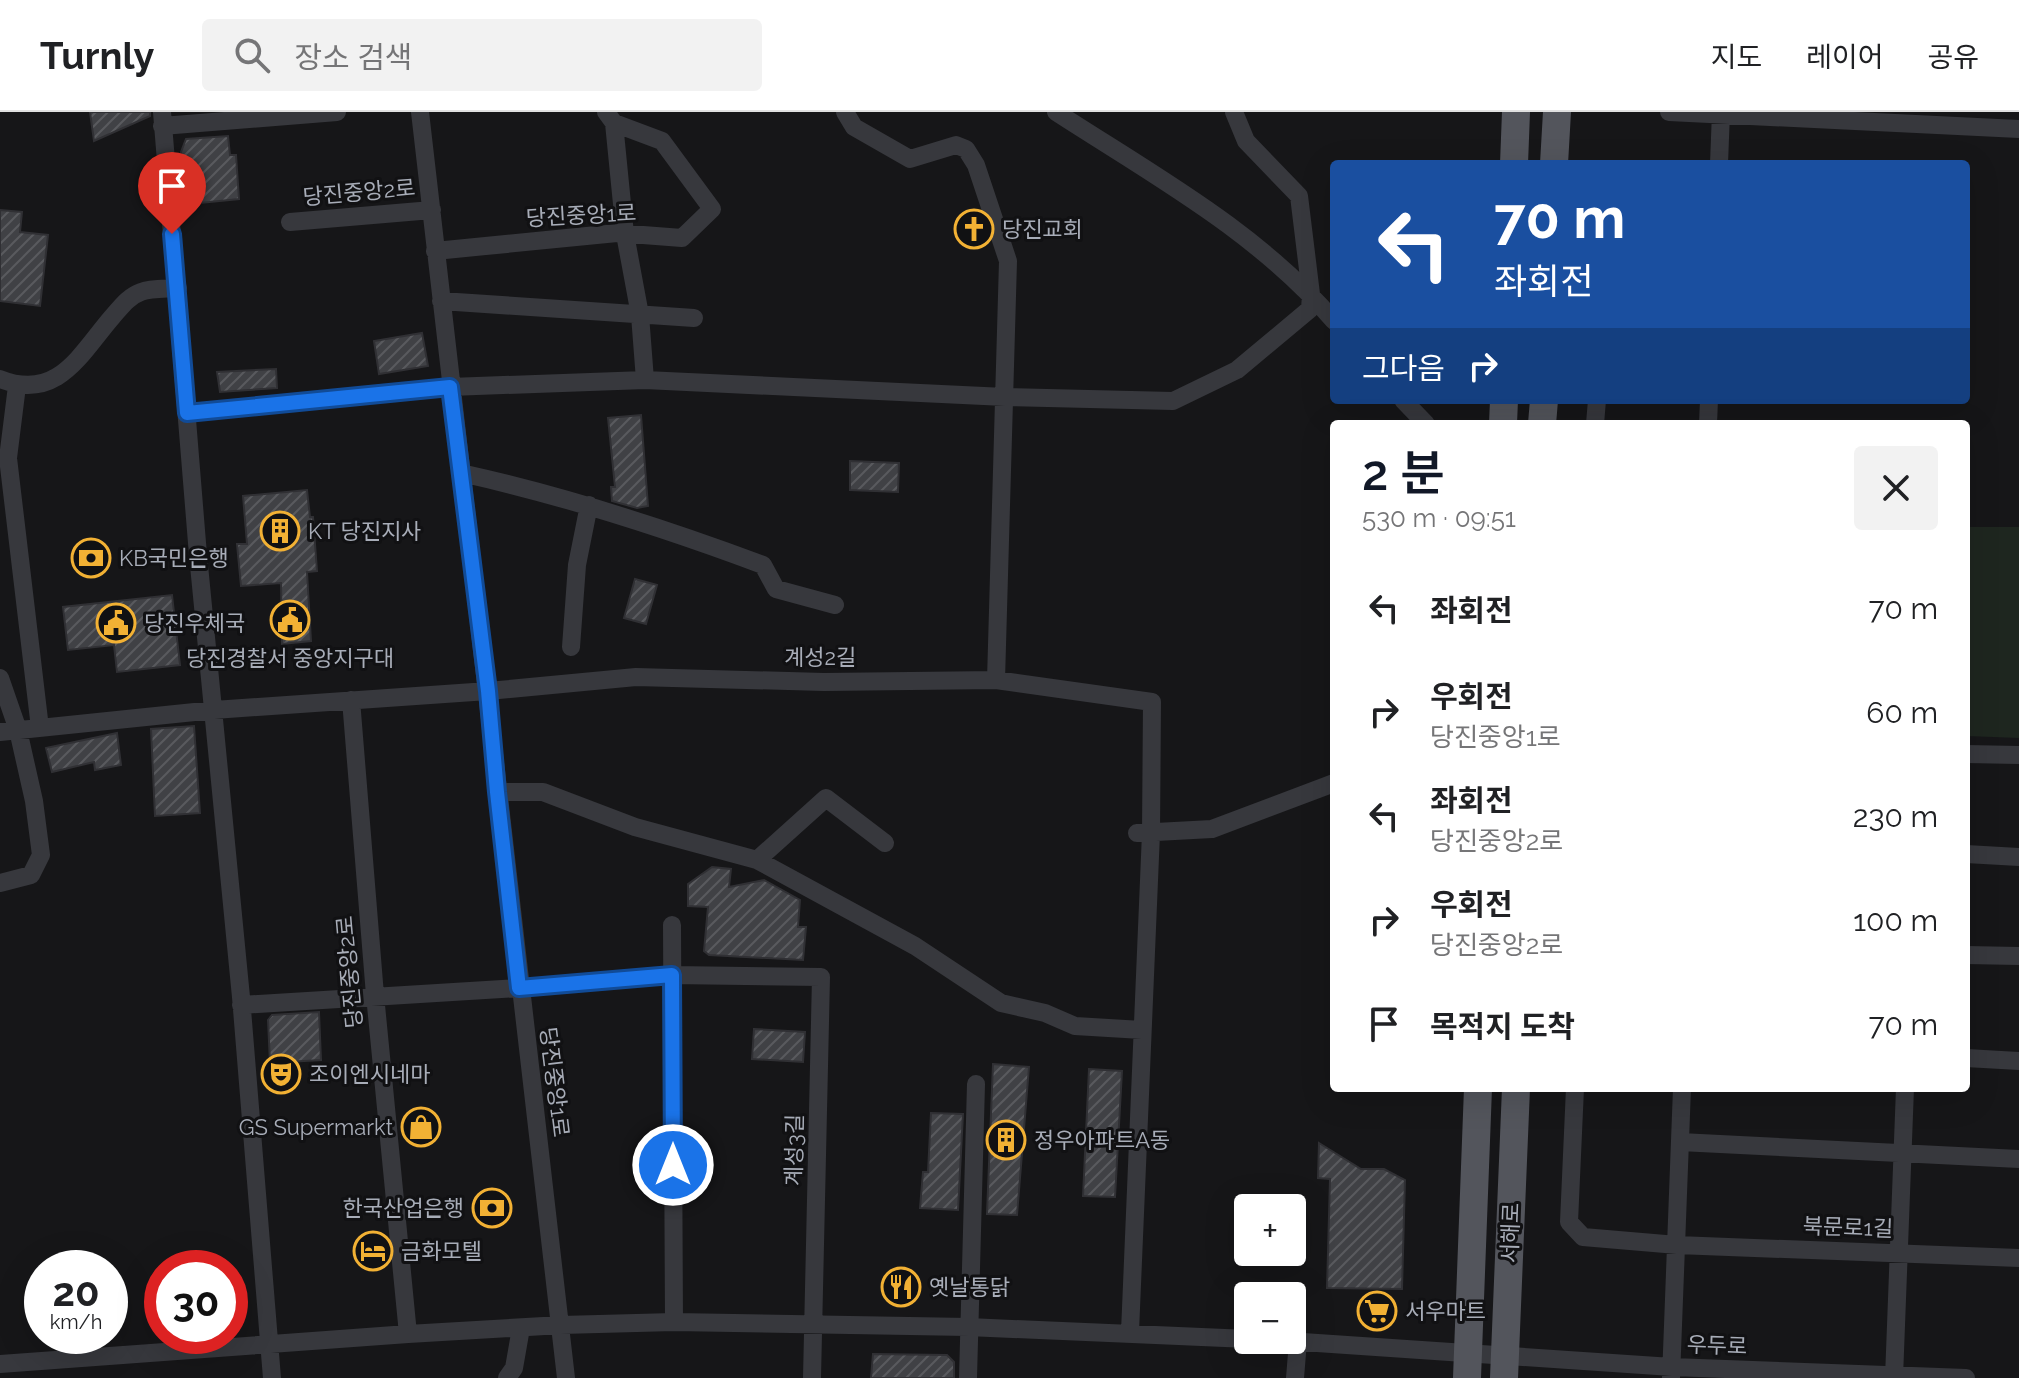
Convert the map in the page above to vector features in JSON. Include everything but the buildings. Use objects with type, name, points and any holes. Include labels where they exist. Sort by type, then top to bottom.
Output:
[{"type":"main road","points":[[1514,160],[1516,112]]},
{"type":"main road","points":[[1554,160],[1557,112]]},
{"type":"main road","name":"서해로","points":[[1468,1366],[1478,1092]]},
{"type":"main road","name":"서해로","points":[[1505,1367],[1516,1092]]},
{"type":"street","points":[[272,1378],[162,119],[337,112]]},
{"type":"street","name":"당진중앙1로","points":[[420,112],[566,1378]]},
{"type":"street","points":[[845,112],[854,127],[910,159],[956,145],[966,149],[976,165],[1008,261],[996,680]]},
{"type":"street","points":[[1056,112],[1231,225],[1311,294],[1330,316]]},
{"type":"street","points":[[187,413],[450,387],[645,380],[1005,397],[1173,401],[1237,370],[1310,309],[1311,294],[1299,196],[1246,141],[1234,112]]},
{"type":"street","points":[[1669,112],[2019,129]]},
{"type":"street","points":[[1719,160],[1721,113]]},
{"type":"street","points":[[610,118],[625,234],[640,315],[645,380]]},
{"type":"street","name":"당진중앙1로","points":[[435,251],[625,234],[682,238],[712,209],[662,141],[610,118]]},
{"type":"street","name":"당진중앙2로","points":[[290,222],[432,210]]},
{"type":"street","points":[[40,728],[8,458],[8,382],[43,385],[55,380],[69,369],[126,300],[142,291],[178,288]]},
{"type":"street","points":[[441,301],[694,318]]},
{"type":"street","points":[[1406,404],[1419,420]]},
{"type":"street","points":[[461,473],[659,526],[763,565],[776,589],[835,605]]},
{"type":"street","points":[[571,647],[577,565],[589,505]]},
{"type":"street","name":"계성2길","points":[[488,691],[636,677],[824,682],[996,680],[1152,702],[1144,833]]},
{"type":"street","points":[[0,678],[9,731],[34,801],[41,855],[31,875],[0,883]]},
{"type":"street","points":[[9,731],[214,710],[488,691]]},
{"type":"street","name":"당진중앙2로","points":[[351,700],[375,995],[408,1334]]},
{"type":"street","points":[[1970,754],[2019,755]]},
{"type":"street","points":[[1130,1332],[1142,1030],[1144,833],[1212,829],[1330,785]]},
{"type":"street","points":[[497,792],[543,792],[635,827],[757,860],[915,946],[1001,1003],[1045,1013],[1075,1026],[1142,1030]]},
{"type":"street","points":[[757,860],[826,798],[885,843]]},
{"type":"street","points":[[1970,854],[2019,857]]},
{"type":"street","points":[[672,925],[674,1322]]},
{"type":"street","points":[[1970,955],[2019,956]]},
{"type":"street","points":[[241,1005],[672,975]]},
{"type":"street","name":"계성3길","points":[[672,975],[821,977],[812,1378]]},
{"type":"street","points":[[1970,1058],[2019,1061]]},
{"type":"street","points":[[968,1378],[976,1084]]},
{"type":"street","name":"북문로1길","points":[[1575,1092],[1569,1222],[1583,1237],[1676,1245],[2019,1258]]},
{"type":"street","points":[[1672,1372],[1682,1092]]},
{"type":"street","points":[[1894,1376],[1905,1092]]},
{"type":"street","points":[[1680,1142],[2019,1159]]},
{"type":"street","points":[[0,1364],[408,1334],[674,1322],[968,1327],[1234,1338]]},
{"type":"street","points":[[507,1378],[514,1368],[521,1328]]},
{"type":"street","points":[[1306,1342],[1468,1366]]},
{"type":"street","points":[[1295,1378],[1297,1354]]},
{"type":"street","name":"우두로","points":[[1468,1366],[1966,1378]]},
{"type":"shaded area","points":[[1970,527],[2019,527],[2019,738],[1970,736]]},
{"type":"place","name":"당진교회","points":[[974,229]]},
{"type":"place","name":"KT 당진지사","points":[[280,531]]},
{"type":"place","name":"KB국민은행","points":[[91,558]]},
{"type":"place","name":"당진경찰서 중앙지구대","points":[[290,620]]},
{"type":"place","name":"당진우체국","points":[[116,623]]},
{"type":"place","name":"조이엔시네마","points":[[281,1074]]},
{"type":"place","name":"GS Supermarkt","points":[[421,1127]]},
{"type":"place","name":"정우아파트A동","points":[[1006,1140]]},
{"type":"place","name":"한국산업은행","points":[[492,1208]]},
{"type":"place","name":"금화모텔","points":[[373,1251]]},
{"type":"place","name":"옛날통닭","points":[[901,1287]]},
{"type":"place","name":"서우마트","points":[[1377,1311]]},
{"type":"route","points":[[172,234],[187,413],[450,387],[488,691],[519,988],[672,975],[673,1165]]}]
